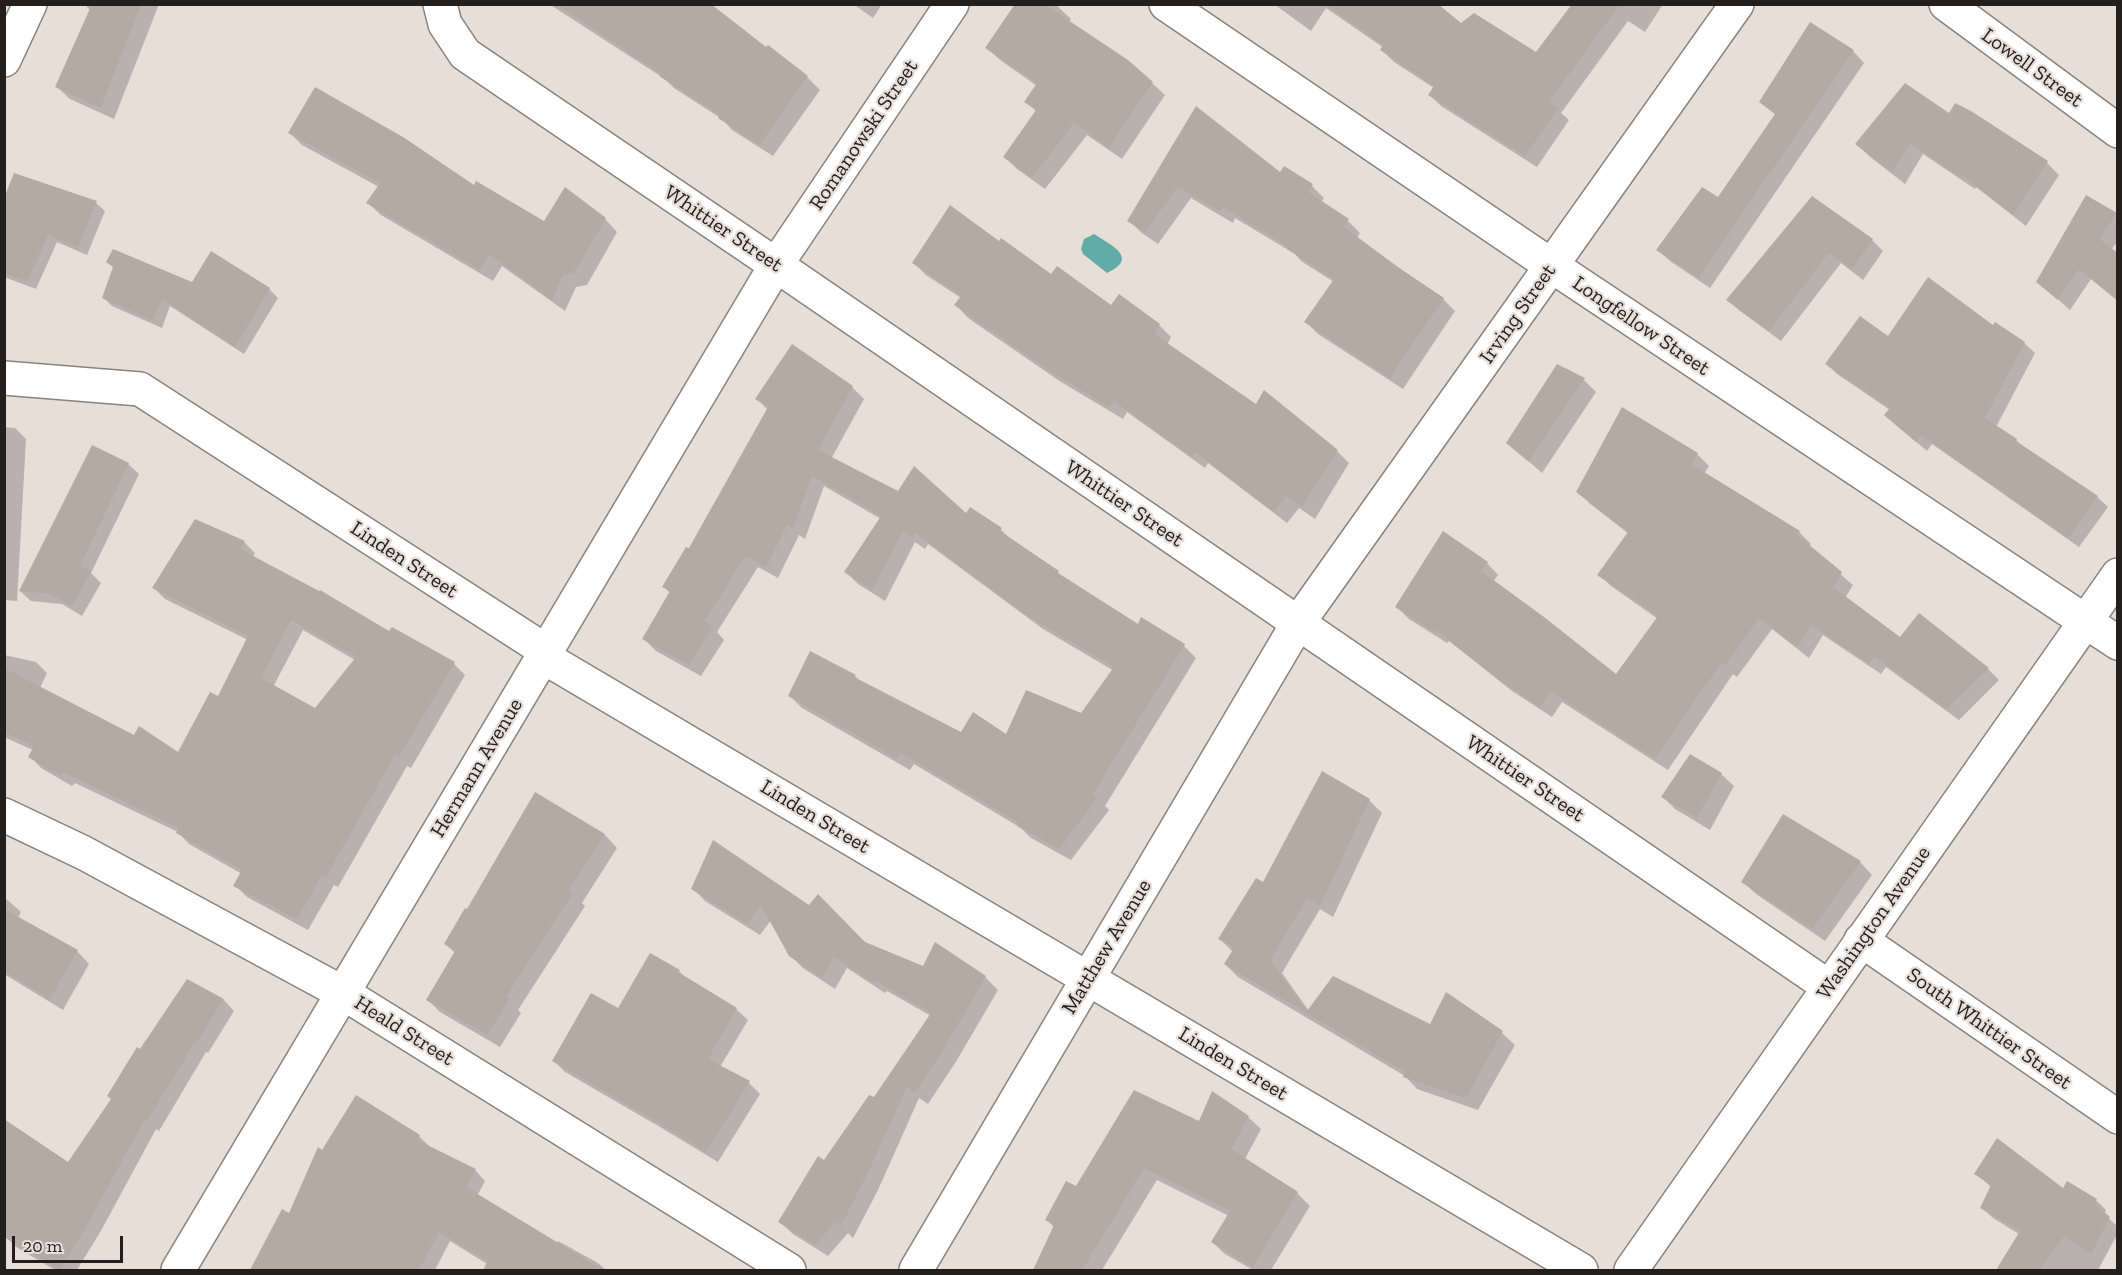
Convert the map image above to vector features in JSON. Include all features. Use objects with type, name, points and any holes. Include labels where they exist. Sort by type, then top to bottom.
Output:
[{"type":"street","points":[[4,60],[30,4]]},
{"type":"street","name":"Whittier Street","points":[[441,4],[445,24],[465,54],[1829,987]]},
{"type":"street","name":"Romanowski Street","points":[[776,265],[952,4]]},
{"type":"street","name":"Longfellow Street","points":[[1167,4],[1552,266],[2118,643]]},
{"type":"street","name":"Irving Street","points":[[1298,623],[1737,4]]},
{"type":"street","name":"Lowell Street","points":[[1946,4],[2118,131]]},
{"type":"street","name":"Hermann Avenue","points":[[178,1270],[776,265]]},
{"type":"street","name":"Linden Street","points":[[4,378],[140,389],[546,651],[552,662],[1581,1270]]},
{"type":"street","name":"Washington Avenue","points":[[1630,1270],[2118,575]]},
{"type":"street","name":"Matthew Avenue","points":[[916,1270],[1298,623]]},
{"type":"street","name":"Heald Street","points":[[4,815],[84,853],[343,993],[789,1270]]},
{"type":"street","name":"South Whittier Street","points":[[1862,940],[2118,1117]]},
{"type":"water","points":[[1094,234],[1114,247],[1122,257],[1117,267],[1107,273],[1083,254],[1081,249],[1084,239]]},
{"type":"building","points":[[92,4],[141,4],[101,108],[55,87]]},
{"type":"building","points":[[556,4],[711,4],[808,76],[760,145],[718,118],[720,115],[659,76],[661,74]]},
{"type":"building","points":[[1015,4],[1044,4],[1128,60],[1153,82],[1109,148],[1074,123],[1032,178],[1003,157],[1036,110],[1024,102],[1037,83],[985,48]]},
{"type":"building","points":[[1324,4],[1438,4],[1461,23],[1474,13],[1536,52],[1572,4],[1620,4],[1549,102],[1558,108],[1525,156],[1428,95],[1434,86],[1380,50],[1383,45]]},
{"type":"building","points":[[1810,22],[1854,50],[1698,278],[1656,250],[1702,187],[1718,197],[1775,114],[1759,102]]},
{"type":"building","points":[[1905,83],[1949,113],[1955,103],[1971,111],[2048,161],[2013,215],[1963,176],[1962,178],[1910,143],[1892,172],[1855,144]]},
{"type":"building","points":[[315,87],[403,137],[474,185],[476,181],[544,221],[565,187],[606,218],[574,273],[563,275],[552,300],[489,254],[480,270],[366,203],[380,183],[288,133]]},
{"type":"building","points":[[1196,106],[1280,172],[1284,166],[1313,184],[1308,192],[1349,219],[1344,227],[1444,298],[1390,378],[1304,322],[1334,279],[1287,249],[1288,247],[1223,207],[1220,211],[1178,187],[1145,232],[1127,221]]},
{"type":"building","points":[[14,173],[97,201],[78,247],[48,235],[27,282],[4,273],[4,198]]},
{"type":"building","points":[[2086,195],[2117,213],[2099,239],[2118,253],[2118,301],[2079,269],[2058,300],[2036,282]]},
{"type":"building","points":[[1812,196],[1873,239],[1852,269],[1829,253],[1769,331],[1726,300]]},
{"type":"building","points":[[950,205],[999,241],[1001,238],[1051,274],[1057,266],[1111,305],[1119,294],[1160,324],[1154,334],[1256,404],[1264,390],[1338,450],[1302,507],[1286,496],[1274,512],[1195,452],[1192,457],[1114,401],[1110,408],[1047,369],[954,305],[961,296],[912,263]]},
{"type":"building","points":[[113,249],[192,282],[211,251],[270,288],[235,347],[162,299],[153,321],[102,298],[113,267],[106,262]]},
{"type":"building","points":[[1928,277],[1993,325],[1995,322],[2025,342],[1985,418],[2098,496],[2068,538],[1921,435],[1916,442],[1884,415],[1890,408],[1825,364],[1860,316],[1888,336]]},
{"type":"building","points":[[792,344],[853,386],[818,450],[898,491],[914,466],[966,513],[970,507],[1002,528],[1000,531],[1059,571],[1058,573],[1138,624],[1141,617],[1185,644],[1093,794],[1098,797],[1059,849],[1017,826],[1019,823],[901,753],[897,759],[788,696],[810,651],[856,675],[854,677],[961,732],[973,712],[1006,734],[1026,690],[1081,713],[1114,667],[1029,617],[916,533],[912,538],[903,531],[872,590],[844,572],[881,516],[812,476],[793,528],[787,525],[766,567],[746,556],[704,621],[713,626],[689,665],[642,639],[670,591],[662,587],[686,547],[689,548],[768,407],[755,399]]},
{"type":"building","points":[[1557,364],[1585,378],[1529,462],[1506,443]]},
{"type":"building","points":[[1622,407],[1698,453],[1691,464],[1800,531],[1797,535],[1842,572],[1833,587],[1900,637],[1919,613],[1989,668],[1946,709],[1874,656],[1869,664],[1811,625],[1797,647],[1759,618],[1725,666],[1721,663],[1655,759],[1550,691],[1540,707],[1498,679],[1436,630],[1435,633],[1395,607],[1443,531],[1488,562],[1481,571],[1616,674],[1658,616],[1597,575],[1628,532],[1576,492]]},
{"type":"building","points":[[92,445],[129,463],[80,566],[91,571],[72,606],[50,594],[19,591]]},
{"type":"building","points":[[195,519],[245,541],[240,549],[320,590],[389,631],[392,627],[455,662],[399,757],[395,755],[326,877],[322,875],[297,919],[233,886],[242,870],[176,833],[179,828],[63,772],[60,776],[28,757],[34,746],[4,732],[4,668],[134,735],[139,726],[178,752],[210,692],[218,696],[248,636],[152,588]],"holes":[[[291,620],[356,657],[315,708],[261,678]]]},
{"type":"building","points":[[1690,754],[1722,773],[1697,818],[1661,797]]},
{"type":"building","points":[[1322,771],[1370,799],[1320,906],[1307,898],[1270,960],[1307,1011],[1333,976],[1430,1024],[1446,992],[1503,1031],[1466,1098],[1403,1077],[1405,1072],[1224,964],[1234,948],[1218,939],[1256,878],[1263,882]]},
{"type":"building","points":[[535,792],[605,834],[569,890],[573,893],[506,997],[509,999],[487,1035],[426,1000],[455,951],[444,944]]},
{"type":"building","points":[[1783,814],[1861,861],[1812,929],[1741,882]]},
{"type":"building","points":[[713,840],[809,905],[818,894],[865,942],[923,966],[935,942],[986,976],[945,1047],[915,1092],[907,1087],[866,1177],[840,1227],[835,1221],[815,1245],[778,1222],[818,1156],[824,1160],[869,1095],[874,1097],[931,1013],[874,980],[872,982],[834,957],[822,978],[789,956],[761,905],[747,924],[691,889]]},
{"type":"building","points":[[4,909],[78,950],[50,999],[4,971]]},
{"type":"building","points":[[650,953],[737,1008],[708,1059],[750,1081],[706,1152],[552,1061],[591,993],[618,1008]]},
{"type":"building","points":[[187,979],[224,999],[147,1121],[145,1119],[60,1270],[4,1237],[4,1119],[68,1162],[111,1099],[107,1096],[137,1047],[140,1049]]},
{"type":"building","points":[[1134,1090],[1199,1121],[1212,1091],[1249,1116],[1231,1149],[1298,1192],[1253,1267],[1211,1242],[1230,1211],[1144,1168],[1082,1270],[1033,1270],[1054,1225],[1045,1220],[1066,1181],[1076,1186]]},
{"type":"building","points":[[356,1095],[420,1135],[417,1140],[476,1169],[466,1187],[603,1270],[483,1270],[488,1261],[439,1232],[419,1270],[250,1270],[282,1209],[289,1213],[318,1147],[322,1150]]},
{"type":"building","points":[[1997,1138],[2063,1188],[2067,1181],[2097,1199],[2094,1203],[2110,1217],[2091,1254],[2064,1236],[2040,1270],[1996,1270],[2020,1231],[1980,1208],[1991,1185],[1974,1174]]}]
